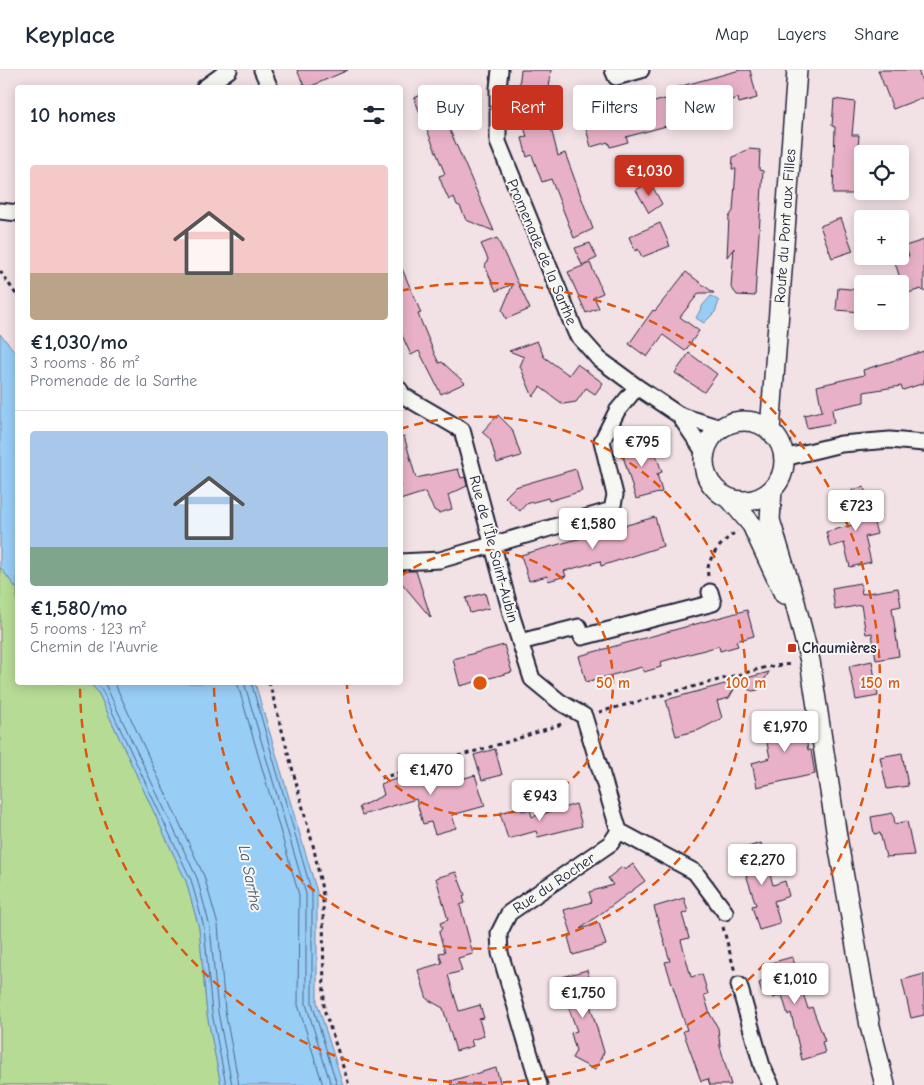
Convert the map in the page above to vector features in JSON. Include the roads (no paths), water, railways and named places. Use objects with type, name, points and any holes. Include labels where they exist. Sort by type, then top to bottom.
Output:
[{"type":"street","points":[[208,85],[229,70]]},
{"type":"street","points":[[262,70],[269,85]]},
{"type":"street","name":"Promenade de la Sarthe","points":[[500,70],[498,142],[576,333],[599,359],[679,415],[720,428]]},
{"type":"street","points":[[613,70],[616,77],[641,70]]},
{"type":"street","name":"Route du Pont aux Filles","points":[[770,431],[796,70]]},
{"type":"street","points":[[0,212],[15,213]]},
{"type":"street","name":"Route du Pont aux Filles","points":[[745,421],[760,404],[772,383]]},
{"type":"street","points":[[403,562],[440,560],[612,510],[616,495],[602,441],[617,411],[637,387]]},
{"type":"street","name":"Rue de l'Île Saint-Aubin","points":[[403,396],[462,430],[520,642],[532,679],[560,702],[584,716],[619,831]]},
{"type":"street","name":"Promenade de la Sarthe","points":[[679,415],[704,452]]},
{"type":"street","points":[[730,499],[755,500],[772,490],[782,475],[784,458],[780,443],[770,431],[758,424],[745,421],[732,422],[720,428],[710,439],[704,452],[704,464],[708,480],[715,489],[730,499],[752,525],[802,632]]},
{"type":"street","points":[[784,458],[840,444],[890,440],[924,443]]},
{"type":"street","points":[[772,490],[770,520],[810,661],[838,843],[870,1026],[885,1085]]},
{"type":"street","points":[[520,642],[579,626],[582,637],[713,603],[710,592]]},
{"type":"street","points":[[619,831],[696,872],[725,912]]},
{"type":"street","name":"Rue du Rocher","points":[[539,1085],[500,953],[500,933],[509,913],[612,843],[619,831]]},
{"type":"street","points":[[739,985],[762,1066],[770,1085]]},
{"type":"water","points":[[711,296],[719,301],[715,312],[704,323],[696,318],[703,305]]},
{"type":"water","points":[[0,334],[15,352],[15,586],[0,567]]},
{"type":"water","name":"La Sarthe","points":[[92,685],[256,685],[317,892],[317,1002],[343,1085],[221,1085],[207,1014],[199,928],[186,881],[98,692]]},
{"type":"place","name":"Chaumières","points":[[792,648]]}]
